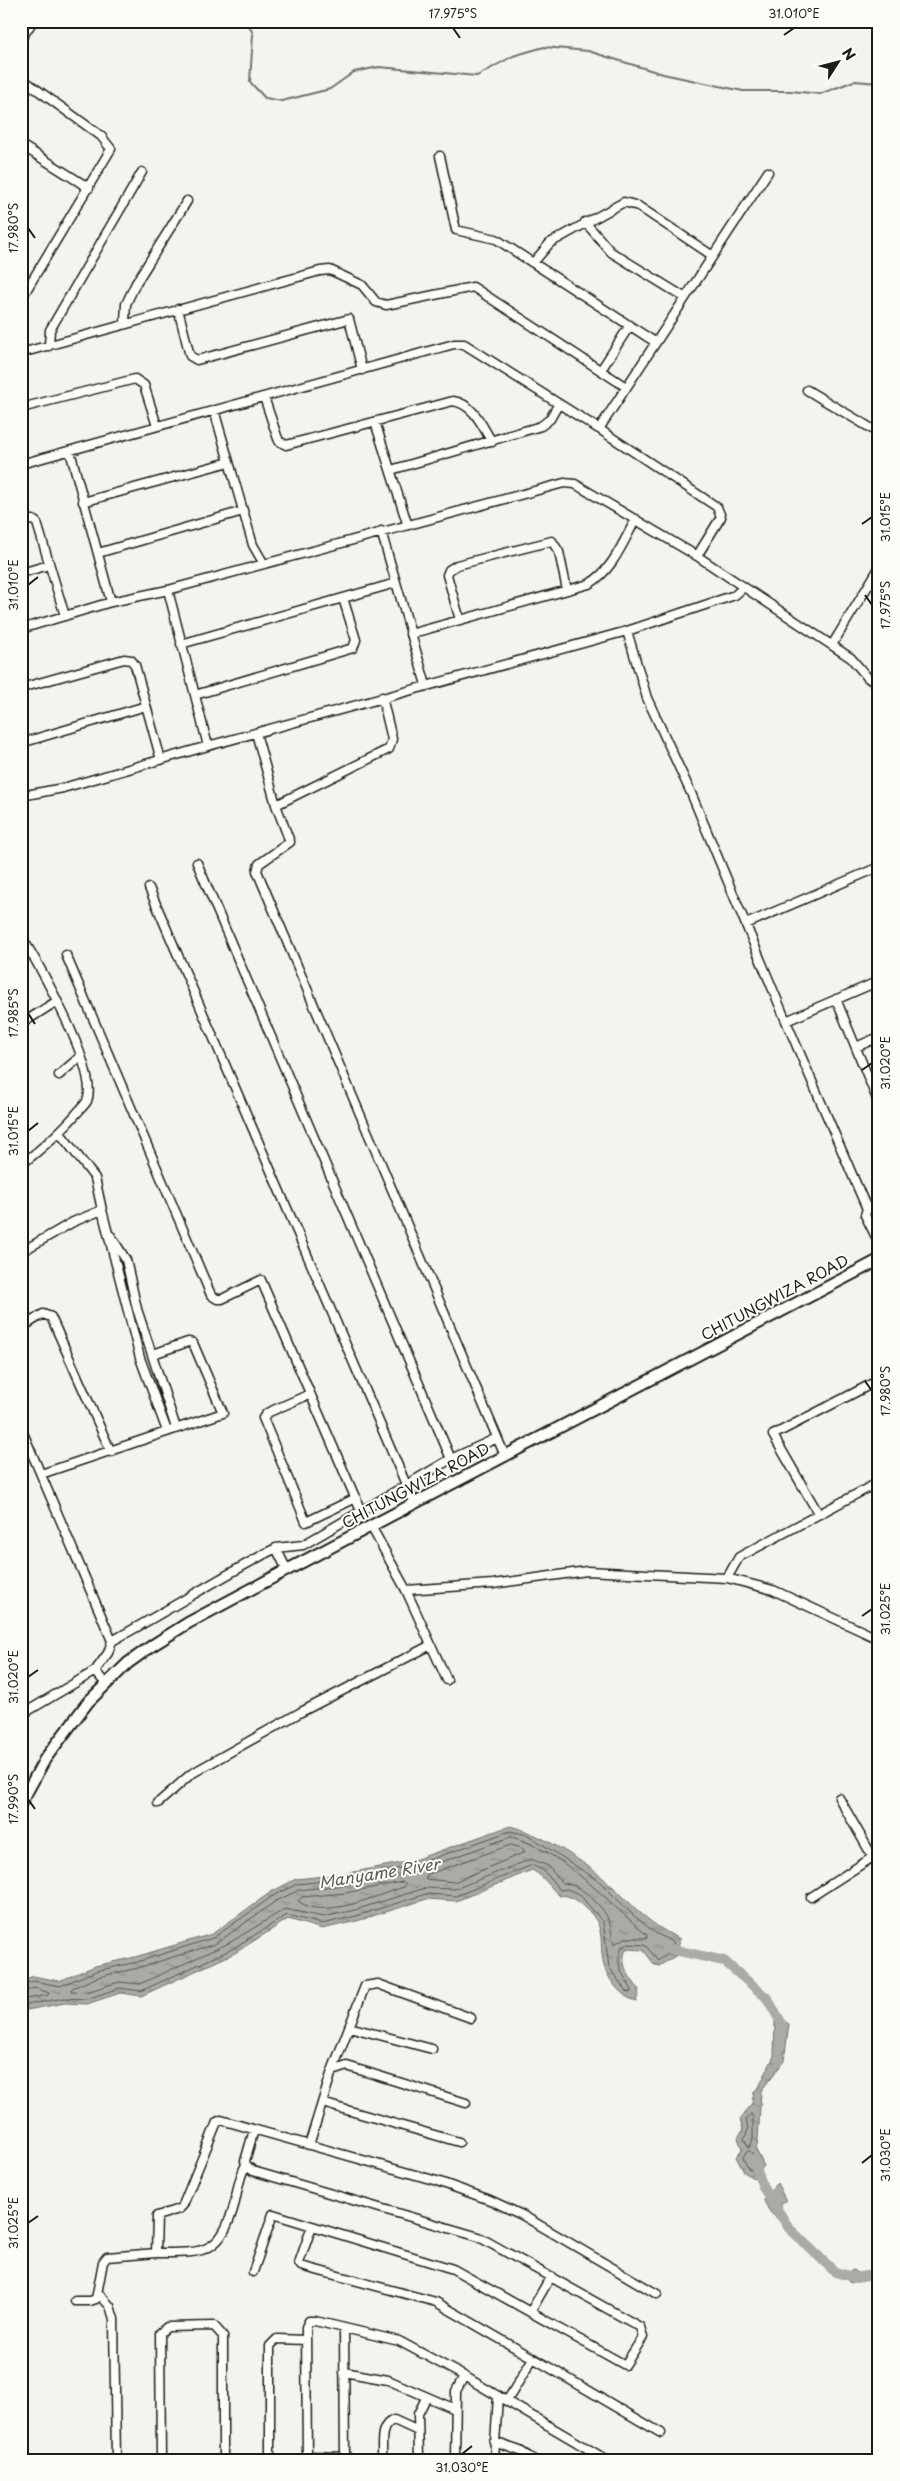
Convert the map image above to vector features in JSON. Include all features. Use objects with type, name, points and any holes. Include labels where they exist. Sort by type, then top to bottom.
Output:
[{"type":"main road","name":"CHITUNGWIZA ROAD","points":[[21,1803],[45,1759],[88,1702],[128,1663],[160,1640],[287,1570],[879,1260]]},
{"type":"street","points":[[21,39],[33,21]]},
{"type":"street","points":[[21,78],[101,136],[111,149],[90,188],[21,299]]},
{"type":"street","points":[[21,145],[90,188]]},
{"type":"street","points":[[440,156],[456,230],[496,239],[655,342]]},
{"type":"street","points":[[49,346],[50,330],[142,172]]},
{"type":"street","points":[[599,429],[684,297],[768,172]]},
{"type":"street","points":[[125,322],[126,304],[136,282],[187,201]]},
{"type":"street","points":[[533,263],[550,242],[618,205],[632,203],[713,256]]},
{"type":"street","points":[[585,222],[611,252],[684,297]]},
{"type":"street","points":[[21,352],[49,346],[125,322],[330,270],[362,285],[376,302],[386,305],[473,287],[626,387]]},
{"type":"street","points":[[178,309],[190,356],[197,360],[349,319],[362,370]]},
{"type":"street","points":[[601,370],[630,325]]},
{"type":"street","points":[[21,464],[454,344],[464,344],[558,405],[599,429],[719,509],[721,517],[697,556]]},
{"type":"street","points":[[21,408],[135,379],[144,385],[157,426]]},
{"type":"street","points":[[807,390],[879,433]]},
{"type":"street","points":[[264,397],[276,436],[279,441],[286,444],[446,403],[460,402],[476,415],[492,442]]},
{"type":"street","points":[[391,470],[492,442],[544,425],[558,405]]},
{"type":"street","points":[[214,410],[253,545],[264,564]]},
{"type":"street","points":[[375,422],[407,523]]},
{"type":"street","points":[[70,450],[111,602]]},
{"type":"street","points":[[83,502],[229,462]]},
{"type":"street","points":[[21,629],[111,602],[168,590],[407,523],[564,483],[574,484],[697,556],[851,658],[868,678],[879,686]]},
{"type":"street","points":[[98,553],[243,511]]},
{"type":"street","points":[[410,634],[589,584],[603,574],[612,562],[636,519]]},
{"type":"street","points":[[21,521],[33,520],[37,523],[65,616]]},
{"type":"street","points":[[381,531],[426,685]]},
{"type":"street","points":[[460,620],[447,574],[453,567],[467,563],[552,541],[558,552],[567,590]]},
{"type":"street","points":[[21,573],[50,565]]},
{"type":"street","points":[[832,645],[879,568]]},
{"type":"street","points":[[181,644],[396,583]]},
{"type":"street","points":[[21,796],[64,788],[256,732],[627,631],[735,595],[744,587]]},
{"type":"street","points":[[168,590],[208,746]]},
{"type":"street","points":[[195,695],[353,648],[356,640],[343,598]]},
{"type":"street","points":[[627,631],[647,698],[691,793],[867,1209],[865,1215],[879,1243]]},
{"type":"street","points":[[21,688],[124,659],[131,660],[135,665],[161,760]]},
{"type":"street","points":[[276,805],[389,749],[392,739],[382,697]]},
{"type":"street","points":[[21,743],[146,706]]},
{"type":"street","points":[[256,732],[276,805],[290,842],[259,864],[257,871],[505,1456]]},
{"type":"street","points":[[198,863],[451,1459]]},
{"type":"street","points":[[746,924],[879,867]]},
{"type":"street","points":[[149,888],[405,1487],[414,1504]]},
{"type":"street","points":[[21,936],[58,1001],[81,1056],[88,1088],[87,1101],[60,1133],[21,1165]]},
{"type":"street","points":[[66,955],[212,1294],[220,1300],[261,1280],[361,1511]]},
{"type":"street","points":[[786,1021],[879,981]]},
{"type":"street","points":[[836,999],[879,1104]]},
{"type":"street","points":[[21,1024],[58,1001]]},
{"type":"street","points":[[856,1047],[879,1037]]},
{"type":"street","points":[[59,1075],[81,1056]]},
{"type":"street","points":[[60,1133],[95,1178],[140,1358],[167,1431]]},
{"type":"street","points":[[867,1209],[879,1203]]},
{"type":"street","points":[[21,1252],[72,1222],[102,1210]]},
{"type":"street","points":[[108,1232],[123,1252],[137,1309],[176,1428]]},
{"type":"street","points":[[21,1328],[43,1314],[51,1317],[110,1452]]},
{"type":"street","points":[[40,1474],[223,1413],[193,1343],[188,1342],[153,1354]]},
{"type":"street","points":[[818,1513],[773,1435],[879,1380]]},
{"type":"street","points":[[310,1394],[267,1412],[263,1418],[306,1522],[356,1498]]},
{"type":"street","points":[[21,1428],[112,1641],[108,1653],[95,1671],[21,1715]]},
{"type":"street","points":[[112,1641],[174,1607],[237,1568],[276,1548],[303,1545],[451,1459],[496,1438]]},
{"type":"street","points":[[727,1578],[739,1557],[879,1482]]},
{"type":"street","points":[[371,1526],[406,1590],[447,1680]]},
{"type":"street","points":[[276,1548],[287,1570]]},
{"type":"street","points":[[406,1590],[493,1584],[587,1571],[727,1578],[773,1590],[879,1639]]},
{"type":"street","points":[[158,1802],[191,1774],[302,1712],[431,1645]]},
{"type":"street","points":[[95,1671],[106,1684]]},
{"type":"street","points":[[839,1798],[876,1855],[879,1868]]},
{"type":"street","points":[[811,1897],[876,1855]]},
{"type":"street","points":[[309,2145],[332,2071],[365,1986],[378,1984],[471,2018]]},
{"type":"street","points":[[350,2027],[432,2049]]},
{"type":"street","points":[[332,2071],[346,2066],[466,2103]]},
{"type":"street","points":[[322,2103],[458,2142]]},
{"type":"street","points":[[156,2253],[157,2216],[179,2209],[183,2205],[217,2122],[226,2120],[254,2130],[437,2181],[490,2200],[522,2215],[657,2294]]},
{"type":"street","points":[[75,2301],[96,2299],[99,2294],[103,2262],[107,2257],[156,2253],[197,2253],[211,2247],[222,2235],[234,2204],[254,2130]]},
{"type":"street","points":[[246,2165],[253,2171],[479,2237],[640,2327],[643,2337],[626,2365],[453,2269],[273,2214],[253,2272]]},
{"type":"street","points":[[312,2226],[299,2263],[304,2268],[436,2302],[661,2433]]},
{"type":"street","points":[[530,2312],[550,2276]]},
{"type":"street","points":[[99,2294],[110,2306],[114,2320],[116,2460]]},
{"type":"street","points":[[344,2329],[345,2458],[307,2458],[306,2327],[310,2321],[315,2320],[344,2329],[399,2341],[464,2376],[607,2460]]},
{"type":"street","points":[[161,2460],[160,2332],[167,2327],[214,2326],[223,2336],[223,2460]]},
{"type":"street","points":[[270,2460],[270,2346],[276,2339],[306,2340]]},
{"type":"street","points":[[507,2401],[533,2358]]},
{"type":"street","points":[[344,2372],[388,2380],[455,2409]]},
{"type":"street","points":[[455,2460],[456,2390],[464,2376]]},
{"type":"street","points":[[494,2460],[498,2396]]},
{"type":"street","points":[[418,2460],[418,2414],[426,2398]]},
{"type":"street","points":[[382,2460],[383,2428],[388,2422],[394,2420],[418,2431]]},
{"type":"street","points":[[494,2442],[533,2459]]},
{"type":"water","points":[[510,1826],[546,1840],[582,1862],[603,1878],[638,1911],[656,1925],[680,1939],[677,1955],[659,1966],[655,1965],[643,1950],[626,1949],[624,1955],[625,1966],[639,1990],[636,2002],[621,1993],[608,1975],[603,1959],[599,1927],[589,1911],[571,1897],[560,1896],[532,1870],[456,1901],[427,1899],[357,1921],[322,1929],[288,1919],[235,1953],[141,1996],[120,1993],[87,2004],[65,2003],[21,2011],[21,1981],[33,1976],[59,1981],[95,1966],[135,1957],[212,1934],[271,1892],[296,1879],[343,1874],[411,1861]]},
{"type":"water","points":[[782,2020],[789,2024],[784,2061],[761,2091],[756,2150],[764,2166],[753,2178],[744,2172],[736,2157],[742,2149],[738,2138],[743,2129],[740,2119],[752,2103],[754,2092],[760,2085],[774,2056],[775,2021]]},
{"type":"water","points":[[777,2183],[786,2201],[781,2203],[782,2214],[786,2220],[781,2222],[770,2212],[764,2201],[765,2196]]},
{"type":"water","points":[[854,2270],[858,2273],[871,2270],[879,2271],[879,2277],[872,2276],[850,2283],[844,2277],[846,2272]]},
{"type":"waterway","points":[[247,21],[253,34],[250,82],[265,98],[282,101],[330,89],[354,72],[379,67],[477,76],[513,56],[544,47],[588,51],[663,74],[743,91],[791,91],[820,94],[854,81],[879,83]]},
{"type":"waterway","name":"Manyame River","points":[[666,1948],[724,1961],[767,1998],[782,2024],[781,2033]]},
{"type":"waterway","name":"Manyame River","points":[[753,2160],[763,2187],[789,2228],[835,2272],[856,2278],[879,2274]]}]
